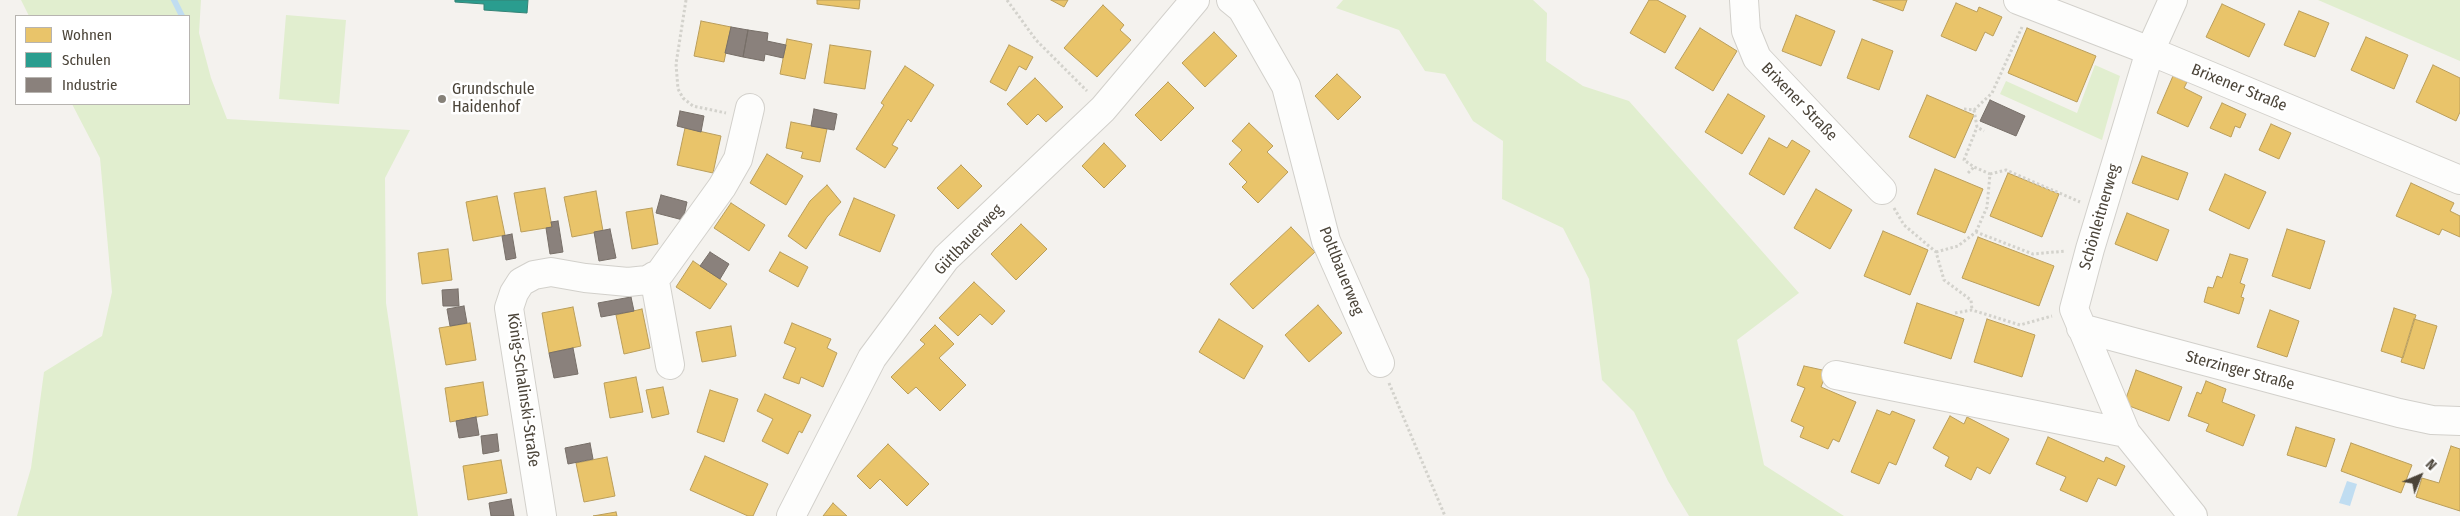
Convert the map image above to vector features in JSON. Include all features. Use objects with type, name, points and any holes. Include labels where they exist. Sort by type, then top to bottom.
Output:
[{"type":"street","name":"Gütlbauerweg","points":[[791,516],[872,358],[946,258],[1103,109],[1195,0]]},
{"type":"street","name":"Poltlbauerweg","points":[[1231,0],[1242,9],[1286,86],[1326,242],[1380,363]]},
{"type":"street","name":"Brixener Straße","points":[[1744,0],[1746,31],[1757,58],[1882,190]]},
{"type":"street","name":"Brixener Straße","points":[[2018,0],[2150,51],[2460,180]]},
{"type":"street","name":"Schönleitnerweg","points":[[2077,319],[2090,249],[2101,211],[2150,51],[2173,0]]},
{"type":"street","name":"König-Schalinski-Straße","points":[[542,516],[510,317],[509,308],[514,293],[521,282],[534,275],[551,272],[585,278],[628,282],[647,280],[660,273],[674,257],[722,187],[738,159],[749,113]]},
{"type":"street","points":[[654,276],[670,366]]},
{"type":"street","points":[[2077,319],[2126,433],[2193,516]]},
{"type":"street","name":"Sterzinger Straße","points":[[2077,319],[2398,413],[2432,420],[2460,421]]},
{"type":"street","points":[[1836,375],[2126,433]]},
{"type":"path","points":[[686,0],[676,79],[683,98],[693,106],[749,113]]},
{"type":"path","points":[[1007,0],[1036,40],[1103,109]]},
{"type":"path","points":[[1964,109],[1974,110],[1992,93],[2023,25],[2031,28]]},
{"type":"path","points":[[1974,110],[1977,127],[1964,160],[1974,168],[1990,174],[2006,170],[2101,211]]},
{"type":"path","points":[[1977,127],[1984,131]]},
{"type":"path","points":[[1968,173],[1974,168]]},
{"type":"path","points":[[1936,252],[1958,246],[1976,232],[1987,206],[1990,174]]},
{"type":"path","points":[[1904,225],[1936,252],[1944,280],[1971,300],[1972,310]]},
{"type":"path","points":[[1976,232],[2033,254],[2090,249]]},
{"type":"path","points":[[1955,314],[1972,310],[2020,325],[2077,319]]},
{"type":"path","points":[[1380,363],[1445,516]]},
{"type":"green space","points":[[21,0],[201,0],[199,33],[211,78],[227,119],[410,130],[385,178],[386,303],[418,516],[17,516],[31,468],[44,372],[102,336],[112,292],[100,158],[73,105],[190,105],[190,15],[28,15]]},
{"type":"green space","points":[[1343,0],[1533,0],[1547,13],[1546,61],[1583,86],[1629,101],[1799,293],[1737,340],[1764,465],[1844,516],[1689,516],[1668,481],[1634,412],[1602,380],[1589,279],[1563,228],[1502,199],[1503,141],[1473,121],[1445,74],[1425,71],[1399,30],[1336,8]]},
{"type":"green space","points":[[2318,0],[2460,0],[2460,61]]},
{"type":"green space","points":[[286,15],[346,20],[339,104],[279,99]]},
{"type":"green space","points":[[2095,65],[2120,76],[2102,140],[2000,94],[2006,81],[2077,113]]},
{"type":"water","points":[[2347,481],[2357,484],[2350,506],[2339,503]]},
{"type":"building: Wohnen","points":[[817,0],[860,0],[859,9],[817,4]]},
{"type":"building: Wohnen","points":[[1051,0],[1068,0],[1064,7]]},
{"type":"building: Wohnen","points":[[1649,0],[1657,0],[1686,16],[1665,53],[1630,33]]},
{"type":"building: Wohnen","points":[[1873,0],[1907,0],[1903,11]]},
{"type":"building: Wohnen","points":[[1956,3],[1977,12],[1979,7],[2002,17],[1993,36],[1985,32],[1976,51],[1941,36]]},
{"type":"building: Wohnen","points":[[2222,4],[2265,24],[2249,57],[2206,37]]},
{"type":"building: Wohnen","points":[[1103,5],[1124,25],[1120,30],[1131,40],[1097,77],[1064,48]]},
{"type":"building: Wohnen","points":[[2299,11],[2329,23],[2315,57],[2284,45]]},
{"type":"building: Wohnen","points":[[1796,15],[1835,31],[1821,66],[1782,51]]},
{"type":"building: Wohnen","points":[[701,21],[731,27],[724,62],[694,56]]},
{"type":"building: Wohnen","points":[[1700,28],[1737,51],[1713,91],[1675,68]]},
{"type":"building: Wohnen","points":[[2027,28],[2096,56],[2077,102],[2008,73]]},
{"type":"building: Wohnen","points":[[1214,32],[1237,56],[1205,87],[1182,63]]},
{"type":"building: Wohnen","points":[[2366,37],[2408,55],[2394,89],[2351,70]]},
{"type":"building: Wohnen","points":[[787,39],[812,44],[805,79],[780,74]]},
{"type":"building: Wohnen","points":[[1862,39],[1893,51],[1879,90],[1847,78]]},
{"type":"building: Wohnen","points":[[830,45],[871,51],[865,89],[824,83]]},
{"type":"building: Wohnen","points":[[1009,45],[1033,57],[1026,70],[1019,66],[1006,91],[990,82]]},
{"type":"building: Wohnen","points":[[2433,65],[2460,78],[2460,112],[2456,121],[2416,102]]},
{"type":"building: Wohnen","points":[[905,66],[934,85],[911,122],[908,119],[892,145],[898,148],[885,168],[856,149],[884,105],[881,103]]},
{"type":"building: Wohnen","points":[[1337,74],[1361,97],[1338,120],[1315,96]]},
{"type":"building: Wohnen","points":[[2173,76],[2187,82],[2184,88],[2202,97],[2188,127],[2157,113]]},
{"type":"building: Wohnen","points":[[1035,78],[1063,107],[1046,122],[1038,114],[1027,125],[1007,104]]},
{"type":"building: Wohnen","points":[[1168,82],[1194,108],[1161,141],[1135,115]]},
{"type":"building: Wohnen","points":[[1728,94],[1765,116],[1742,154],[1705,132]]},
{"type":"building: Wohnen","points":[[1927,95],[1974,115],[1955,158],[1909,137]]},
{"type":"building: Wohnen","points":[[2222,103],[2246,114],[2240,128],[2235,126],[2231,137],[2210,128]]},
{"type":"building: Wohnen","points":[[791,122],[827,129],[820,162],[801,158],[803,152],[786,148]]},
{"type":"building: Wohnen","points":[[1249,123],[1273,146],[1267,152],[1288,172],[1258,203],[1242,187],[1247,182],[1229,164],[1242,150],[1232,141]]},
{"type":"building: Wohnen","points":[[2271,124],[2291,133],[2279,159],[2259,150]]},
{"type":"building: Wohnen","points":[[685,128],[721,136],[713,173],[677,165]]},
{"type":"building: Wohnen","points":[[1769,138],[1787,148],[1792,140],[1810,151],[1784,195],[1749,174]]},
{"type":"building: Wohnen","points":[[1104,143],[1126,166],[1104,188],[1082,166]]},
{"type":"building: Wohnen","points":[[767,154],[803,176],[786,205],[750,183]]},
{"type":"building: Wohnen","points":[[2142,156],[2188,173],[2178,200],[2132,183]]},
{"type":"building: Wohnen","points":[[961,165],[982,186],[958,209],[937,188]]},
{"type":"building: Wohnen","points":[[1935,169],[1983,189],[1965,233],[1917,214]]},
{"type":"building: Wohnen","points":[[2008,173],[2059,194],[2042,237],[1990,216]]},
{"type":"building: Wohnen","points":[[2225,174],[2266,192],[2249,229],[2209,210]]},
{"type":"building: Wohnen","points":[[2411,183],[2454,203],[2450,211],[2460,216],[2460,237],[2442,229],[2439,235],[2396,216]]},
{"type":"building: Wohnen","points":[[827,185],[841,202],[827,217],[806,249],[788,236],[810,201]]},
{"type":"building: Wohnen","points":[[545,188],[552,227],[521,232],[514,193]]},
{"type":"building: Wohnen","points":[[1816,189],[1852,210],[1830,249],[1794,228]]},
{"type":"building: Wohnen","points":[[596,191],[603,231],[572,237],[564,197]]},
{"type":"building: Wohnen","points":[[497,196],[505,235],[473,241],[466,202]]},
{"type":"building: Wohnen","points":[[854,198],[895,215],[880,252],[839,235]]},
{"type":"building: Wohnen","points":[[731,203],[765,225],[749,251],[714,228]]},
{"type":"building: Wohnen","points":[[652,208],[658,244],[632,249],[626,212]]},
{"type":"building: Wohnen","points":[[2127,213],[2169,230],[2157,261],[2115,244]]},
{"type":"building: Wohnen","points":[[1021,224],[1047,249],[1016,280],[991,254]]},
{"type":"building: Wohnen","points":[[1291,227],[1315,252],[1253,309],[1230,284]]},
{"type":"building: Wohnen","points":[[2287,229],[2325,241],[2310,289],[2272,276]]},
{"type":"building: Wohnen","points":[[1883,231],[1928,250],[1910,295],[1864,276]]},
{"type":"building: Wohnen","points":[[1978,237],[2054,266],[2039,306],[1962,278]]},
{"type":"building: Wohnen","points":[[448,249],[452,280],[422,284],[418,253]]},
{"type":"building: Wohnen","points":[[780,252],[808,267],[798,287],[769,271]]},
{"type":"building: Wohnen","points":[[2230,254],[2248,259],[2240,283],[2245,285],[2241,297],[2244,298],[2239,314],[2204,302],[2208,287],[2213,288],[2217,276],[2222,278]]},
{"type":"building: Wohnen","points":[[693,261],[727,284],[710,309],[676,287]]},
{"type":"building: Wohnen","points":[[974,282],[1005,311],[992,325],[980,314],[958,336],[939,318]]},
{"type":"building: Wohnen","points":[[1917,303],[1964,319],[1951,359],[1904,343]]},
{"type":"building: Wohnen","points":[[1318,305],[1342,333],[1309,362],[1285,335]]},
{"type":"building: Wohnen","points":[[573,307],[581,346],[549,353],[542,313]]},
{"type":"building: Wohnen","points":[[2394,308],[2416,315],[2403,358],[2381,351]]},
{"type":"building: Wohnen","points":[[642,309],[650,348],[624,354],[616,315]]},
{"type":"building: Wohnen","points":[[2270,310],[2299,321],[2287,357],[2257,347]]},
{"type":"building: Wohnen","points":[[1219,319],[1263,346],[1244,379],[1199,352]]},
{"type":"building: Wohnen","points":[[1987,319],[2035,335],[2022,377],[1974,362]]},
{"type":"building: Wohnen","points":[[2414,319],[2437,326],[2424,369],[2401,362]]},
{"type":"building: Wohnen","points":[[470,323],[476,360],[446,365],[439,328]]},
{"type":"building: Wohnen","points":[[792,323],[831,339],[827,348],[837,353],[823,387],[801,377],[799,384],[783,378],[796,348],[784,343]]},
{"type":"building: Wohnen","points":[[935,325],[954,344],[939,358],[966,385],[940,411],[916,387],[908,394],[891,377],[925,344],[920,340]]},
{"type":"building: Wohnen","points":[[731,326],[736,356],[702,362],[696,332]]},
{"type":"building: Wohnen","points":[[1804,366],[1827,371],[1821,387],[1856,402],[1839,442],[1833,439],[1828,449],[1800,437],[1804,427],[1791,421],[1805,388],[1797,385]]},
{"type":"building: Wohnen","points":[[2136,370],[2182,387],[2169,421],[2124,404]]},
{"type":"building: Wohnen","points":[[636,377],[643,412],[610,418],[604,383]]},
{"type":"building: Wohnen","points":[[2206,381],[2226,389],[2222,402],[2255,415],[2243,446],[2206,431],[2209,424],[2188,416],[2197,392],[2201,394]]},
{"type":"building: Wohnen","points":[[483,382],[488,415],[450,422],[445,388]]},
{"type":"building: Wohnen","points":[[663,387],[669,414],[652,418],[646,390]]},
{"type":"building: Wohnen","points":[[710,390],[738,399],[724,442],[697,432]]},
{"type":"building: Wohnen","points":[[765,394],[811,415],[802,433],[799,431],[788,454],[762,441],[773,419],[757,411]]},
{"type":"building: Wohnen","points":[[1877,410],[1890,415],[1892,411],[1915,420],[1896,465],[1889,462],[1879,484],[1851,472]]},
{"type":"building: Wohnen","points":[[1950,416],[1964,424],[1967,417],[2009,439],[1990,474],[1977,467],[1971,480],[1945,466],[1949,457],[1933,448]]},
{"type":"building: Wohnen","points":[[2296,427],[2335,439],[2326,467],[2287,455]]},
{"type":"building: Wohnen","points":[[2048,437],[2104,462],[2106,457],[2125,466],[2116,486],[2098,478],[2087,502],[2060,490],[2066,477],[2036,464]]},
{"type":"building: Wohnen","points":[[2351,443],[2412,465],[2401,493],[2341,471]]},
{"type":"building: Wohnen","points":[[888,444],[929,484],[907,506],[880,479],[870,489],[857,476]]},
{"type":"building: Wohnen","points":[[2451,446],[2460,449],[2460,511],[2416,497],[2422,478],[2439,483]]},
{"type":"building: Wohnen","points":[[705,456],[768,484],[753,516],[748,516],[690,490]]},
{"type":"building: Wohnen","points":[[607,457],[615,496],[584,502],[576,463]]},
{"type":"building: Wohnen","points":[[501,460],[507,493],[468,500],[463,466]]},
{"type":"building: Wohnen","points":[[833,503],[847,516],[823,516]]},
{"type":"building: Wohnen","points":[[616,512],[617,516],[593,516]]},
{"type":"building: Schulen","points":[[455,0],[528,0],[527,13],[484,10],[484,4],[455,2]]},
{"type":"building: Industrie","points":[[731,27],[748,30],[743,57],[725,53]]},
{"type":"building: Industrie","points":[[748,30],[768,33],[767,41],[786,45],[783,58],[765,54],[764,61],[743,57]]},
{"type":"building: Industrie","points":[[1990,100],[2025,116],[2016,136],[1980,121]]},
{"type":"building: Industrie","points":[[814,109],[837,114],[834,130],[811,126]]},
{"type":"building: Industrie","points":[[680,111],[704,116],[701,132],[677,126]]},
{"type":"building: Industrie","points":[[661,195],[687,202],[683,220],[656,213]]},
{"type":"building: Industrie","points":[[558,221],[563,252],[550,254],[546,228],[552,227],[551,222]]},
{"type":"building: Industrie","points":[[610,229],[616,258],[599,261],[594,232]]},
{"type":"building: Industrie","points":[[512,234],[516,258],[506,260],[502,236]]},
{"type":"building: Industrie","points":[[710,252],[729,264],[720,279],[700,266]]},
{"type":"building: Industrie","points":[[458,289],[459,306],[443,306],[442,290]]},
{"type":"building: Industrie","points":[[631,297],[634,311],[601,317],[598,303]]},
{"type":"building: Industrie","points":[[464,306],[467,323],[450,326],[447,309]]},
{"type":"building: Industrie","points":[[573,348],[578,374],[554,378],[549,353]]},
{"type":"building: Industrie","points":[[476,417],[479,435],[459,438],[456,421]]},
{"type":"building: Industrie","points":[[497,434],[499,451],[483,454],[481,436]]},
{"type":"building: Industrie","points":[[590,443],[593,459],[568,464],[565,448]]},
{"type":"building: Industrie","points":[[511,499],[514,516],[491,516],[489,503]]},
{"type":"waterway","points":[[174,0],[182,15]]},
{"type":"place","name":"Grundschule Haidenhof","points":[[442,99]]}]
